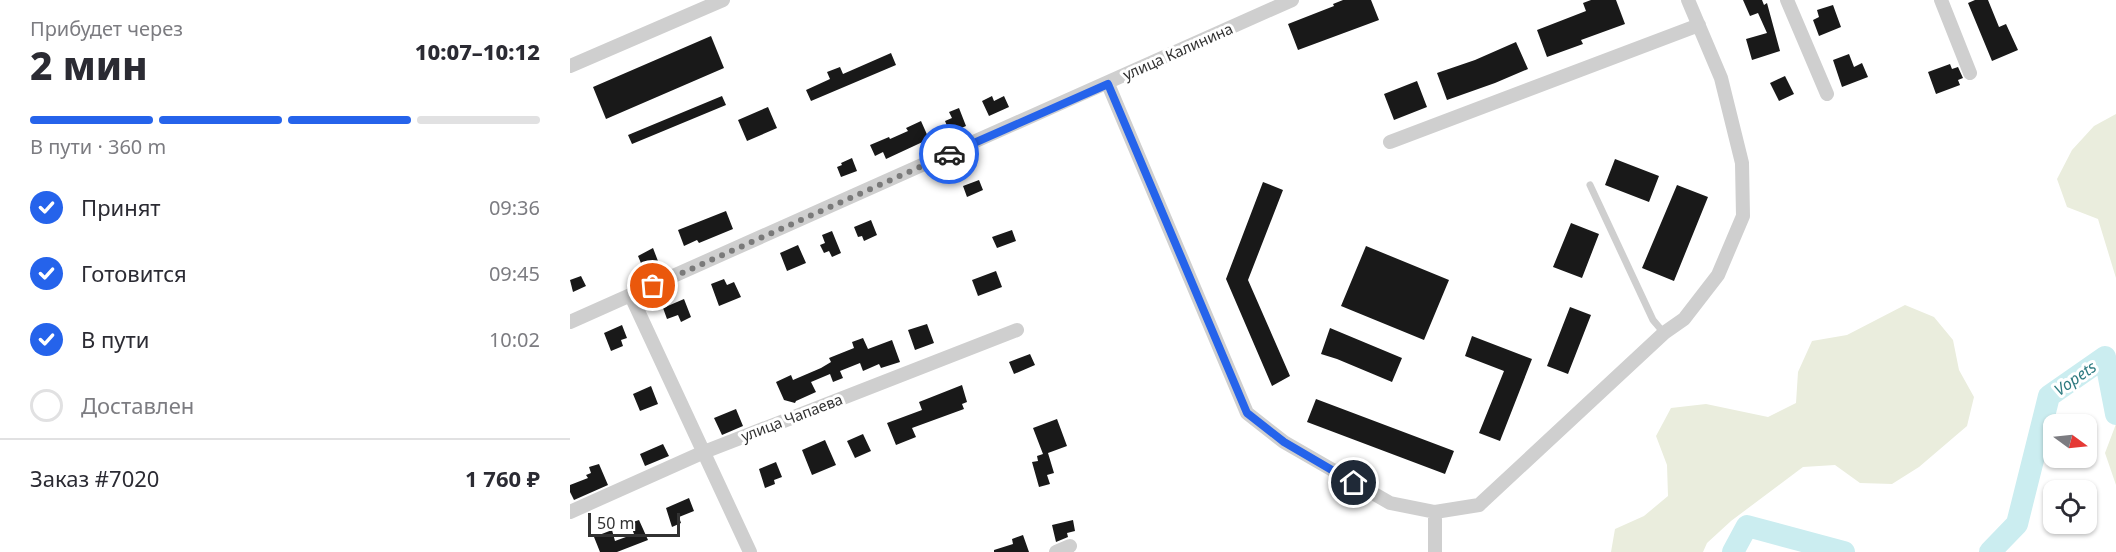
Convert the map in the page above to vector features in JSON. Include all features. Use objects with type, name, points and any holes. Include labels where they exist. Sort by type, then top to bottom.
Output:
[{"type":"street","points":[[570,66],[723,0]]},
{"type":"street","name":"улица Калинина","points":[[570,322],[1292,0]]},
{"type":"street","points":[[1108,84],[1247,413],[1284,442],[1390,504],[1435,512],[1479,505],[1664,333],[1684,319],[1718,275],[1743,216],[1742,163],[1721,78],[1688,0]]},
{"type":"street","points":[[1787,0],[1827,94]]},
{"type":"street","points":[[1941,0],[1970,73]]},
{"type":"street","points":[[1390,142],[1699,25]]},
{"type":"street","points":[[632,296],[750,552]]},
{"type":"street","name":"улица Чапаева","points":[[570,512],[704,452],[1017,330]]},
{"type":"street","points":[[1435,512],[1435,552]]},
{"type":"street","points":[[1056,552],[1070,546]]},
{"type":"lane","points":[[1590,185],[1653,320],[1664,333]]},
{"type":"green space","points":[[2116,114],[2116,278],[2098,219],[2067,207],[2057,179],[2072,150],[2094,126]]},
{"type":"green space","points":[[1905,305],[1934,317],[1953,340],[1959,370],[1974,397],[1967,426],[1919,467],[1892,484],[1860,483],[1835,465],[1803,467],[1731,521],[1707,543],[1703,552],[1611,552],[1615,529],[1644,516],[1668,496],[1667,465],[1656,436],[1671,408],[1706,404],[1768,417],[1796,403],[1798,372],[1812,341],[1847,335]]},
{"type":"green space","points":[[2116,424],[2116,485],[2105,453]]},
{"type":"building","points":[[1343,0],[1371,0],[1379,20],[1298,50],[1288,24],[1334,6],[1333,4]]},
{"type":"building","points":[[1591,0],[1616,0],[1625,24],[1581,40],[1583,44],[1547,57],[1537,30],[1586,11],[1583,3]]},
{"type":"building","points":[[1743,0],[1762,0],[1764,5],[1767,3],[1780,51],[1752,60],[1746,39],[1767,33],[1758,13],[1750,16]]},
{"type":"building","points":[[1975,0],[1988,0],[1999,27],[2006,24],[2018,50],[1992,61],[1968,3]]},
{"type":"building","points":[[1833,5],[1841,27],[1819,36],[1813,20],[1819,17],[1817,10]]},
{"type":"building","points":[[711,36],[724,68],[606,119],[593,87]]},
{"type":"building","points":[[1516,42],[1528,69],[1447,100],[1437,73]]},
{"type":"building","points":[[891,53],[896,65],[811,101],[806,90],[830,79],[827,72],[840,67],[843,74]]},
{"type":"building","points":[[1849,54],[1854,67],[1862,63],[1868,77],[1842,87],[1833,60]]},
{"type":"building","points":[[1950,64],[1952,69],[1958,67],[1963,78],[1958,80],[1960,85],[1936,94],[1928,72]]},
{"type":"building","points":[[1785,76],[1794,94],[1779,101],[1770,83]]},
{"type":"building","points":[[1417,81],[1427,107],[1394,120],[1384,94]]},
{"type":"building","points":[[722,96],[726,105],[632,144],[628,135]]},
{"type":"building","points":[[992,96],[994,101],[1004,96],[1009,107],[989,116],[982,101]]},
{"type":"building","points":[[768,107],[777,128],[747,141],[738,120]]},
{"type":"building","points":[[959,108],[966,126],[950,133],[945,121],[952,118],[949,112]]},
{"type":"building","points":[[921,121],[929,139],[886,159],[883,152],[875,156],[870,145],[908,131],[906,128]]},
{"type":"building","points":[[852,158],[857,171],[841,177],[837,167]]},
{"type":"building","points":[[1615,159],[1659,176],[1649,202],[1605,185]]},
{"type":"building","points":[[979,180],[983,190],[967,197],[963,186]]},
{"type":"building","points":[[1263,182],[1283,190],[1248,280],[1290,376],[1272,386],[1226,279]]},
{"type":"building","points":[[1677,185],[1708,197],[1674,281],[1642,268]]},
{"type":"building","points":[[726,211],[733,229],[699,243],[697,240],[684,246],[678,230]]},
{"type":"building","points":[[871,220],[877,235],[864,241],[862,236],[858,237],[854,227]]},
{"type":"building","points":[[1571,223],[1599,234],[1582,278],[1553,267]]},
{"type":"building","points":[[1012,230],[1016,241],[997,248],[992,237]]},
{"type":"building","points":[[832,231],[841,253],[832,257],[829,251],[824,253],[820,245],[825,243],[822,235]]},
{"type":"building","points":[[798,245],[806,263],[787,271],[780,253]]},
{"type":"building","points":[[1366,246],[1449,280],[1424,340],[1341,306]]},
{"type":"building","points":[[653,248],[661,269],[646,275],[638,256]]},
{"type":"building","points":[[996,271],[1002,287],[978,296],[972,280]]},
{"type":"building","points":[[581,276],[586,286],[573,292],[570,280]]},
{"type":"building","points":[[724,279],[727,285],[734,282],[741,297],[719,306],[711,284]]},
{"type":"building","points":[[684,299],[691,317],[681,322],[678,315],[667,319],[663,308]]},
{"type":"building","points":[[1570,307],[1591,315],[1568,374],[1547,366]]},
{"type":"building","points":[[927,324],[934,343],[915,350],[908,330]]},
{"type":"building","points":[[622,325],[627,338],[621,340],[623,346],[611,351],[604,333]]},
{"type":"building","points":[[1330,328],[1402,358],[1392,382],[1321,354]]},
{"type":"building","points":[[1472,336],[1532,359],[1500,441],[1479,433],[1504,371],[1465,356]]},
{"type":"building","points":[[863,338],[868,349],[892,340],[900,362],[881,368],[879,364],[863,371],[860,363],[840,371],[843,378],[833,382],[830,374],[811,382],[816,392],[795,403],[784,400],[776,382],[791,375],[793,380],[821,368],[831,362],[829,358],[854,348],[852,342]]},
{"type":"building","points":[[1030,354],[1035,365],[1014,374],[1009,362]]},
{"type":"building","points":[[962,385],[967,402],[962,404],[964,409],[912,428],[916,437],[896,445],[887,423],[922,410],[919,402]]},
{"type":"building","points":[[651,386],[658,404],[640,411],[633,394]]},
{"type":"building","points":[[1316,399],[1454,451],[1445,474],[1307,422]]},
{"type":"building","points":[[736,409],[743,426],[722,435],[714,418]]},
{"type":"building","points":[[1057,419],[1067,446],[1048,453],[1054,473],[1047,475],[1050,484],[1039,487],[1032,462],[1038,461],[1037,456],[1043,454],[1033,428]]},
{"type":"building","points":[[863,434],[871,451],[855,458],[847,441]]},
{"type":"building","points":[[825,440],[836,465],[812,475],[802,450]]},
{"type":"building","points":[[663,444],[669,456],[645,466],[640,454]]},
{"type":"building","points":[[776,462],[782,477],[774,480],[775,484],[765,488],[759,469]]},
{"type":"building","points":[[599,464],[608,485],[574,500],[570,492],[570,485],[588,478],[586,475],[591,473],[589,467]]},
{"type":"building","points":[[689,498],[694,511],[679,517],[681,523],[672,527],[666,508]]},
{"type":"building","points":[[639,520],[648,540],[617,552],[600,552],[594,537],[612,530],[615,541],[634,534],[630,523]]},
{"type":"building","points":[[1073,520],[1075,531],[1067,533],[1068,537],[1056,542],[1052,525]]},
{"type":"building","points":[[1023,535],[1029,552],[994,552],[994,550],[1013,544],[1012,539]]},
{"type":"waterway","name":"Vopets","points":[[1990,552],[2017,524],[2049,396],[2105,357],[2116,414]]},
{"type":"waterway","name":"Vopets","points":[[1733,552],[1747,526],[1844,552]]},
{"type":"way so far","points":[[653,286],[949,154]]},
{"type":"route","points":[[949,154],[1108,84],[1247,413],[1284,442],[1354,483]]}]
